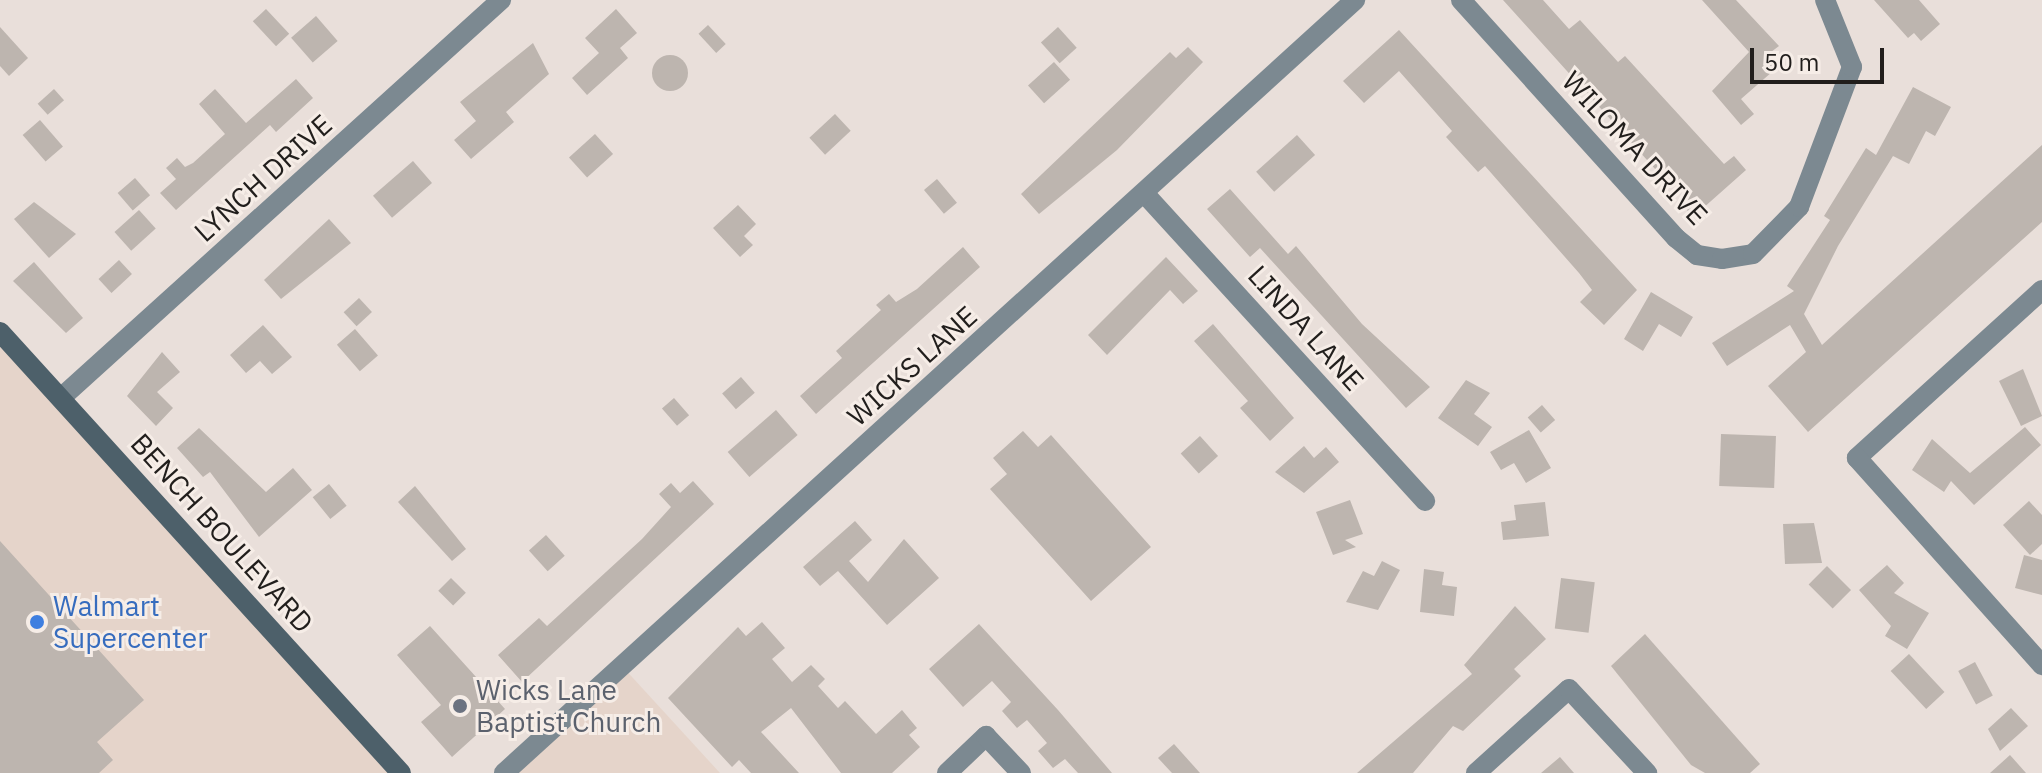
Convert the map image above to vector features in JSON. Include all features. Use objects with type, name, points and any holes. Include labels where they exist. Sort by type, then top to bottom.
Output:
[{"type":"main road","name":"BENCH BOULEVARD","points":[[0,332],[401,773]]},
{"type":"street","name":"LYNCH DRIVE","points":[[62,397],[501,0]]},
{"type":"street","name":"WICKS LANE","points":[[504,773],[1355,0]]},
{"type":"street","name":"WILOMA DRIVE","points":[[1461,0],[1676,238],[1697,255],[1722,259],[1753,254],[1799,207],[1852,67],[1825,0]]},
{"type":"street","name":"LINDA LANE","points":[[1144,193],[1425,501]]},
{"type":"street","points":[[2040,660],[1857,458],[2042,290]]},
{"type":"street","points":[[1476,773],[1569,689],[1647,773]]},
{"type":"street","points":[[947,773],[986,736],[1021,773]]},
{"type":"shaded area","points":[[0,336],[401,773],[0,773]]},
{"type":"shaded area","points":[[622,666],[720,773],[504,773]]},
{"type":"building","points":[[1503,0],[1543,0],[1569,29],[1580,20],[1618,62],[1625,56],[1724,164],[1734,156],[1746,170],[1693,217],[1681,203],[1690,195],[1671,174],[1665,180]]},
{"type":"building","points":[[1702,0],[1736,0],[1779,46],[1771,52],[1781,64],[1741,99],[1754,114],[1741,125],[1712,91],[1749,52]]},
{"type":"building","points":[[1874,0],[1919,0],[1940,24],[1921,41],[1914,33],[1908,38]]},
{"type":"building","points":[[266,9],[289,34],[276,46],[253,21]]},
{"type":"building","points":[[616,9],[637,33],[620,48],[628,58],[587,95],[572,78],[599,53],[585,38]]},
{"type":"building","points":[[316,16],[338,41],[313,63],[291,38]]},
{"type":"building","points":[[708,25],[726,44],[716,53],[698,34]]},
{"type":"building","points":[[0,27],[28,58],[9,76],[0,66]]},
{"type":"building","points":[[1058,27],[1077,48],[1060,63],[1041,42]]},
{"type":"building","points":[[1399,30],[1637,290],[1604,325],[1580,302],[1592,290],[1579,273],[1485,166],[1478,172],[1446,137],[1452,131],[1399,71],[1364,103],[1343,81]]},
{"type":"building","points":[[533,43],[549,74],[506,112],[514,122],[471,159],[454,140],[476,121],[460,102]]},
{"type":"building","points":[[1188,47],[1203,62],[1117,150],[1039,214],[1021,194],[1170,52],[1176,58]]},
{"type":"building","points":[[670,55],[683,60],[688,73],[683,86],[670,91],[657,86],[652,73],[657,60]]},
{"type":"building","points":[[1054,62],[1070,80],[1044,103],[1028,85]]},
{"type":"building","points":[[296,79],[313,98],[276,132],[270,125],[176,210],[160,193],[176,179],[166,168],[177,158],[185,167],[193,163],[225,134],[199,104],[215,89],[246,123]]},
{"type":"building","points":[[1913,87],[1951,107],[1935,136],[1926,131],[1909,164],[1893,156],[1838,246],[1804,314],[1822,345],[2042,145],[2042,222],[1808,432],[1768,386],[1806,352],[1790,325],[1727,366],[1712,343],[1794,291],[1787,286],[1830,220],[1824,216],[1866,148],[1876,155]]},
{"type":"building","points":[[54,89],[64,100],[48,115],[38,104]]},
{"type":"building","points":[[835,114],[851,131],[825,155],[809,138]]},
{"type":"building","points":[[40,120],[63,146],[46,162],[23,135]]},
{"type":"building","points":[[595,134],[613,154],[587,177],[569,157]]},
{"type":"building","points":[[1297,135],[1315,155],[1274,192],[1256,172]]},
{"type":"building","points":[[413,161],[432,183],[392,218],[373,196]]},
{"type":"building","points":[[135,178],[150,195],[133,210],[118,193]]},
{"type":"building","points":[[937,179],[957,203],[944,214],[924,190]]},
{"type":"building","points":[[1230,189],[1288,254],[1296,246],[1362,324],[1430,387],[1406,408],[1260,248],[1250,257],[1207,209]]},
{"type":"building","points":[[34,202],[76,234],[49,258],[14,219]]},
{"type":"building","points":[[738,205],[756,224],[744,236],[753,245],[740,257],[713,228]]},
{"type":"building","points":[[139,210],[156,229],[131,251],[114,232]]},
{"type":"building","points":[[329,219],[351,243],[281,299],[264,280]]},
{"type":"building","points":[[963,247],[980,267],[816,414],[800,396],[842,358],[836,351],[881,310],[876,305],[889,294],[896,302],[917,289]]},
{"type":"building","points":[[1166,257],[1198,291],[1183,304],[1170,290],[1107,355],[1088,335]]},
{"type":"building","points":[[119,260],[132,274],[111,293],[99,279]]},
{"type":"building","points":[[34,262],[83,318],[66,333],[13,281]]},
{"type":"building","points":[[1651,292],[1693,317],[1681,337],[1659,324],[1643,351],[1624,339]]},
{"type":"building","points":[[359,298],[372,312],[357,326],[344,312]]},
{"type":"building","points":[[1213,324],[1294,418],[1270,441],[1240,408],[1248,401],[1194,341]]},
{"type":"building","points":[[263,325],[292,357],[272,374],[260,361],[246,373],[230,355]]},
{"type":"building","points":[[355,329],[378,355],[360,371],[337,345]]},
{"type":"building","points":[[162,352],[180,372],[157,392],[173,408],[156,426],[127,396]]},
{"type":"building","points":[[2023,369],[2042,416],[2021,426],[1999,381]]},
{"type":"building","points":[[741,377],[755,393],[736,409],[722,393]]},
{"type":"building","points":[[1466,380],[1490,393],[1474,414],[1492,427],[1478,446],[1438,418]]},
{"type":"building","points":[[674,398],[689,415],[677,426],[662,408]]},
{"type":"building","points":[[1542,405],[1555,420],[1541,433],[1528,417]]},
{"type":"building","points":[[776,410],[798,435],[749,477],[728,452]]},
{"type":"building","points":[[2025,427],[2041,445],[1974,505],[1951,481],[1944,492],[1912,470],[1932,439],[1970,473]]},
{"type":"building","points":[[199,428],[266,492],[293,468],[312,490],[259,537],[210,472],[203,477],[177,448]]},
{"type":"building","points":[[1529,430],[1551,468],[1526,483],[1514,463],[1501,470],[1490,452]]},
{"type":"building","points":[[1023,431],[1038,447],[1051,435],[1151,547],[1091,601],[990,489],[1007,474],[993,458]]},
{"type":"building","points":[[1721,434],[1776,436],[1774,488],[1719,486]]},
{"type":"building","points":[[1200,436],[1218,456],[1199,473],[1181,453]]},
{"type":"building","points":[[1304,446],[1314,458],[1326,447],[1339,462],[1304,493],[1275,472]]},
{"type":"building","points":[[693,481],[714,504],[522,682],[498,655],[539,618],[547,626],[642,539],[671,507],[659,494],[671,483],[680,493]]},
{"type":"building","points":[[329,484],[347,506],[330,519],[313,497]]},
{"type":"building","points":[[415,486],[466,549],[452,561],[398,502]]},
{"type":"building","points":[[1350,500],[1363,534],[1345,540],[1356,547],[1333,555],[1316,512]]},
{"type":"building","points":[[2029,501],[2042,515],[2042,544],[2030,555],[2003,525]]},
{"type":"building","points":[[1545,502],[1549,536],[1503,540],[1501,522],[1516,520],[1514,505]]},
{"type":"building","points":[[855,521],[872,540],[849,561],[868,582],[904,539],[939,578],[887,625],[838,571],[820,586],[803,567]]},
{"type":"building","points":[[1814,523],[1822,563],[1785,564],[1783,524]]},
{"type":"building","points":[[546,535],[565,556],[548,571],[529,550]]},
{"type":"building","name":"Walmart Supercenter","points":[[0,541],[144,700],[97,742],[113,760],[99,773],[0,773]]},
{"type":"building","points":[[2024,555],[2042,560],[2042,595],[2015,588]]},
{"type":"building","points":[[1382,561],[1400,570],[1378,610],[1346,602],[1363,571],[1374,576]]},
{"type":"building","points":[[1887,565],[1904,583],[1894,593],[1929,613],[1907,649],[1885,636],[1891,626],[1859,590]]},
{"type":"building","points":[[1827,566],[1851,590],[1833,608],[1809,584]]},
{"type":"building","points":[[1424,569],[1444,572],[1442,585],[1457,587],[1454,616],[1420,612]]},
{"type":"building","points":[[451,578],[466,593],[453,606],[438,591]]},
{"type":"building","points":[[1561,578],[1595,582],[1589,633],[1555,629]]},
{"type":"building","points":[[1515,606],[1546,639],[1514,669],[1521,676],[1463,731],[1453,726],[1413,773],[1357,773],[1472,674],[1464,665]]},
{"type":"building","points":[[762,622],[785,648],[772,659],[792,682],[811,665],[825,679],[818,686],[838,708],[845,701],[876,734],[902,710],[917,728],[909,735],[920,747],[892,773],[841,773],[791,708],[761,732],[799,773],[751,773],[739,760],[732,767],[668,698],[738,627],[746,636]]},
{"type":"building","points":[[979,624],[1112,773],[1078,773],[1065,759],[1053,768],[1038,751],[1047,743],[1027,720],[1017,728],[1002,711],[1011,702],[992,681],[963,707],[929,669]]},
{"type":"building","points":[[430,626],[505,709],[452,757],[421,722],[441,705],[397,655]]},
{"type":"building","points":[[1645,634],[1760,764],[1750,773],[1705,773],[1691,765],[1611,666]]},
{"type":"building","points":[[1909,654],[1944,692],[1926,709],[1891,671]]},
{"type":"building","points":[[1975,662],[1993,696],[1976,704],[1958,671]]},
{"type":"building","points":[[2011,708],[2028,726],[2000,751],[1988,729]]},
{"type":"building","points":[[1174,744],[1200,773],[1172,773],[1158,758]]},
{"type":"building","points":[[2010,755],[2026,773],[1990,773]]},
{"type":"building","points":[[1560,757],[1574,773],[1541,773]]},
{"type":"place","name":"Walmart Supercenter","points":[[37,622]]},
{"type":"place","name":"Wicks Lane Baptist Church","points":[[460,706]]}]
